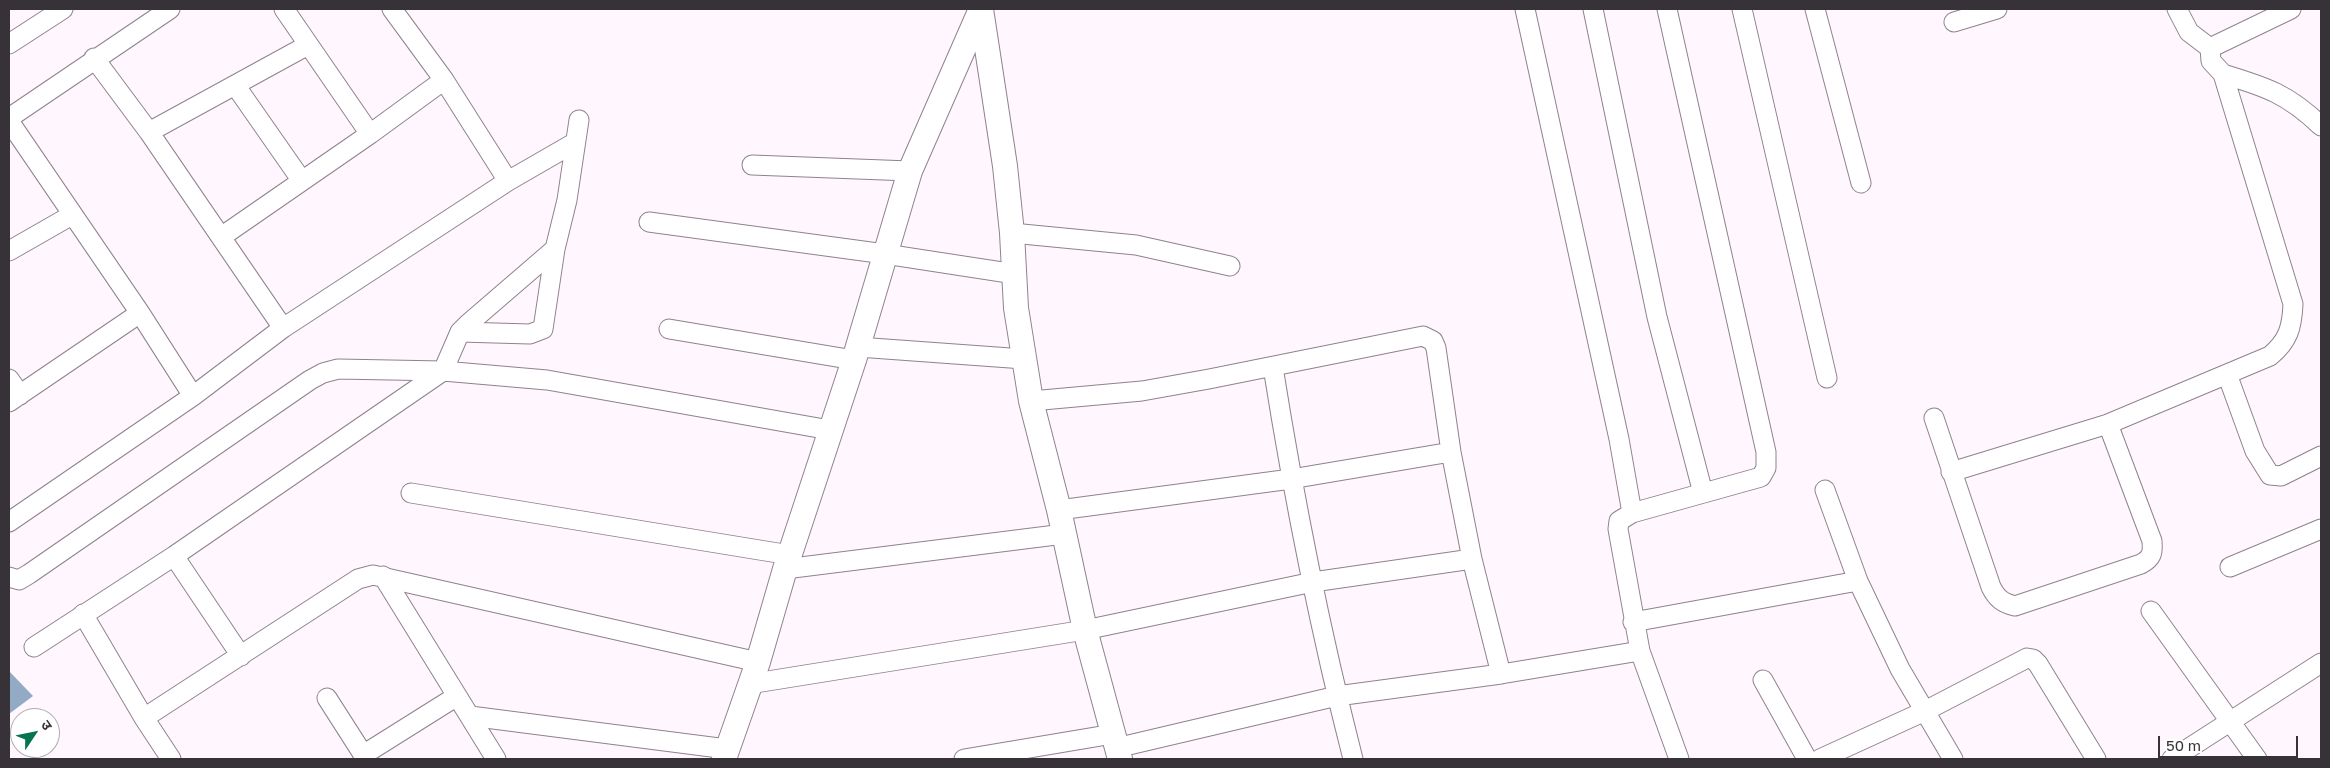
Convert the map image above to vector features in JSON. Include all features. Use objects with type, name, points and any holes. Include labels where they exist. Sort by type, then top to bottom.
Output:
[{"type":"street","points":[[9,44],[63,9]]},
{"type":"street","points":[[170,9],[94,58],[9,119],[72,215],[140,313],[193,396]]},
{"type":"street","points":[[284,9],[370,134]]},
{"type":"street","points":[[392,9],[444,80],[508,181]]},
{"type":"street","points":[[470,716],[726,754],[758,662],[787,562],[856,354],[910,171],[981,9]]},
{"type":"street","points":[[981,9],[1012,233],[1016,308],[1031,401],[1060,510],[1085,630],[1116,747]]},
{"type":"street","points":[[1525,9],[1617,430],[1632,513]]},
{"type":"street","points":[[1593,9],[1657,317],[1703,493]]},
{"type":"street","points":[[1667,9],[1766,452],[1766,468],[1761,477],[1632,513],[1619,521],[1618,529],[1633,622],[1640,651],[1679,759]]},
{"type":"street","points":[[1742,9],[1827,378]]},
{"type":"street","points":[[1815,9],[1861,183]]},
{"type":"street","points":[[1954,22],[1997,9]]},
{"type":"street","points":[[1951,472],[2108,424],[2270,356],[2283,344],[2292,321],[2294,304],[2223,74],[2211,61],[2210,48],[2189,32],[2177,9]]},
{"type":"street","points":[[2210,48],[2291,9]]},
{"type":"street","points":[[150,132],[308,45]]},
{"type":"street","points":[[94,58],[150,132],[283,328]]},
{"type":"street","points":[[2223,74],[2264,86],[2280,93],[2305,110],[2321,126]]},
{"type":"street","points":[[220,237],[370,134],[444,80]]},
{"type":"street","points":[[235,85],[302,181]]},
{"type":"street","points":[[460,332],[530,334],[542,329],[555,249],[567,200],[574,143],[579,120]]},
{"type":"street","points":[[9,521],[193,396],[283,328],[508,181],[574,143]]},
{"type":"street","points":[[752,165],[910,171]]},
{"type":"street","points":[[9,251],[72,215]]},
{"type":"street","points":[[649,222],[885,254],[1014,274]]},
{"type":"street","points":[[1012,233],[1136,245],[1230,266]]},
{"type":"street","points":[[34,647],[174,556],[443,371],[460,332],[555,249]]},
{"type":"street","points":[[9,379],[14,399],[140,313]]},
{"type":"street","points":[[669,329],[856,354],[1024,359]]},
{"type":"street","points":[[1031,401],[1142,391],[1273,367],[1423,336],[1433,341],[1436,348],[1451,452],[1472,559],[1501,674]]},
{"type":"street","points":[[1273,367],[1291,479],[1312,582],[1353,759]]},
{"type":"street","points":[[9,577],[19,580],[29,574],[323,372],[338,370],[443,371],[547,380],[830,430]]},
{"type":"street","points":[[2227,374],[2255,451],[2270,475],[2281,476],[2321,456]]},
{"type":"street","points":[[1934,418],[1991,587],[1996,597],[2005,604],[2015,606],[2141,564],[2148,560],[2153,553],[2152,541],[2108,424]]},
{"type":"street","points":[[1060,510],[1291,479],[1451,452]]},
{"type":"street","points":[[1825,490],[1858,580],[1900,669],[1953,759]]},
{"type":"street","points":[[411,493],[787,562],[1064,534]]},
{"type":"street","points":[[2230,567],[2321,529]]},
{"type":"street","points":[[174,556],[241,656]]},
{"type":"street","points":[[750,684],[1085,630],[1312,582],[1472,559]]},
{"type":"street","points":[[144,718],[358,579],[373,575],[758,662]]},
{"type":"street","points":[[383,576],[496,759]]},
{"type":"street","points":[[1633,622],[1858,580]]},
{"type":"street","points":[[2151,611],[2258,759]]},
{"type":"street","points":[[83,614],[144,718],[172,759]]},
{"type":"street","points":[[964,759],[1116,747],[1337,696],[1501,674],[1640,651]]},
{"type":"street","points":[[1820,759],[1925,711],[2027,658],[2033,659],[2096,759]]},
{"type":"street","points":[[2182,757],[2230,720],[2321,663]]},
{"type":"street","points":[[1763,680],[1807,759]]},
{"type":"street","points":[[327,698],[364,757],[457,696]]},
{"type":"water","points":[[9,671],[33,696],[17,708],[10,708],[9,714]]}]
